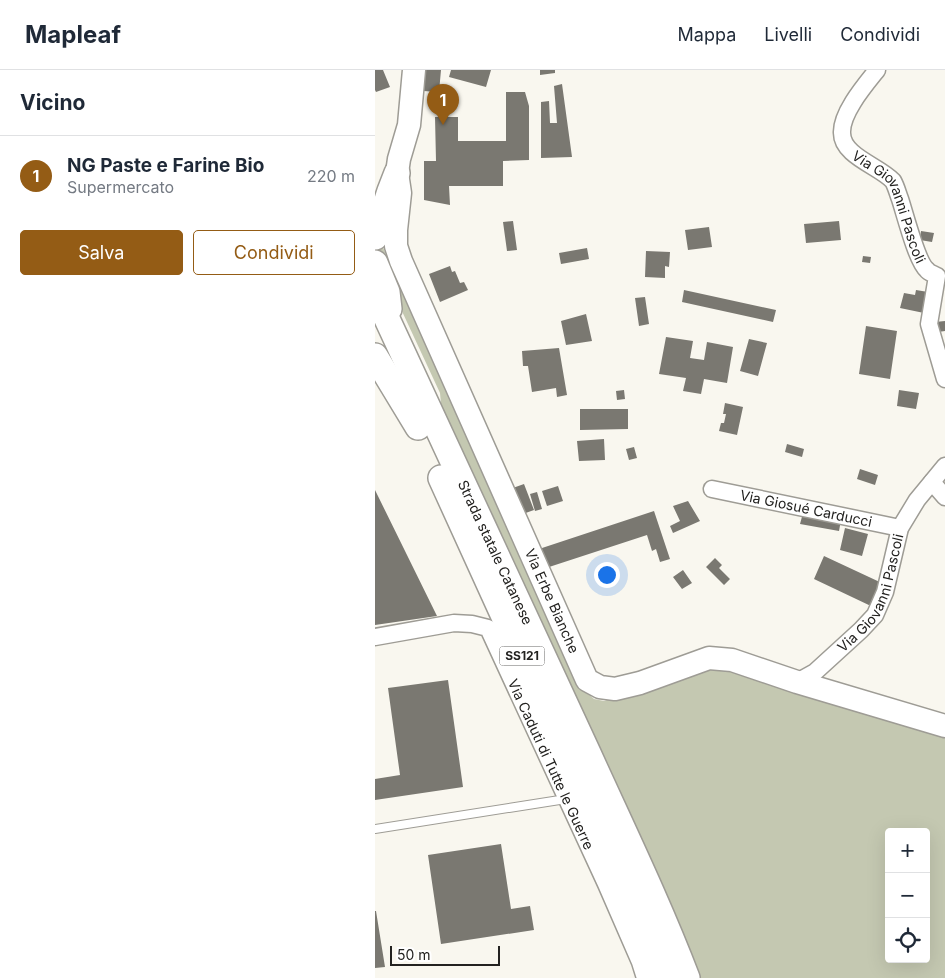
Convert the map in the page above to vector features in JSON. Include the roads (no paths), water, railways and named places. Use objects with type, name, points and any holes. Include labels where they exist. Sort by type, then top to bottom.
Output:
[{"type":"main road","points":[[375,237],[397,172]]},
{"type":"main road","points":[[375,263],[387,292],[383,330]]},
{"type":"main road","name":"Strada statale Catanese","points":[[375,293],[383,330],[418,427],[649,935],[665,978]]},
{"type":"main road","name":"Strada statale Catanese","points":[[383,330],[571,714],[668,928],[687,978]]},
{"type":"main road","points":[[375,356],[418,427]]},
{"type":"street","name":"Via Erbe Bianche","points":[[414,70],[409,125],[397,172],[400,193],[396,246],[401,262],[587,680],[600,687],[615,689],[640,683],[709,658],[732,660],[797,682],[945,726]]},
{"type":"street","name":"Via Giovanni Pascoli","points":[[877,70],[852,103],[844,121],[842,132],[844,143],[851,152],[878,169],[894,182],[925,270],[937,276],[929,324],[945,379]]},
{"type":"street","name":"Via Giovanni Pascoli","points":[[797,682],[815,672],[875,615],[885,592],[900,528],[917,500],[945,466]]},
{"type":"street","points":[[932,482],[945,498]]},
{"type":"street","name":"Via Giosué Carducci","points":[[712,489],[900,528]]},
{"type":"street","name":"Via Caduti di Tutte le Guerre","points":[[375,637],[454,623],[472,624],[487,628],[606,884],[640,962],[645,978]]},
{"type":"lane","points":[[375,829],[566,799]]},
{"type":"place","name":"NG Paste e Farine Bio","points":[[443,125]]}]
